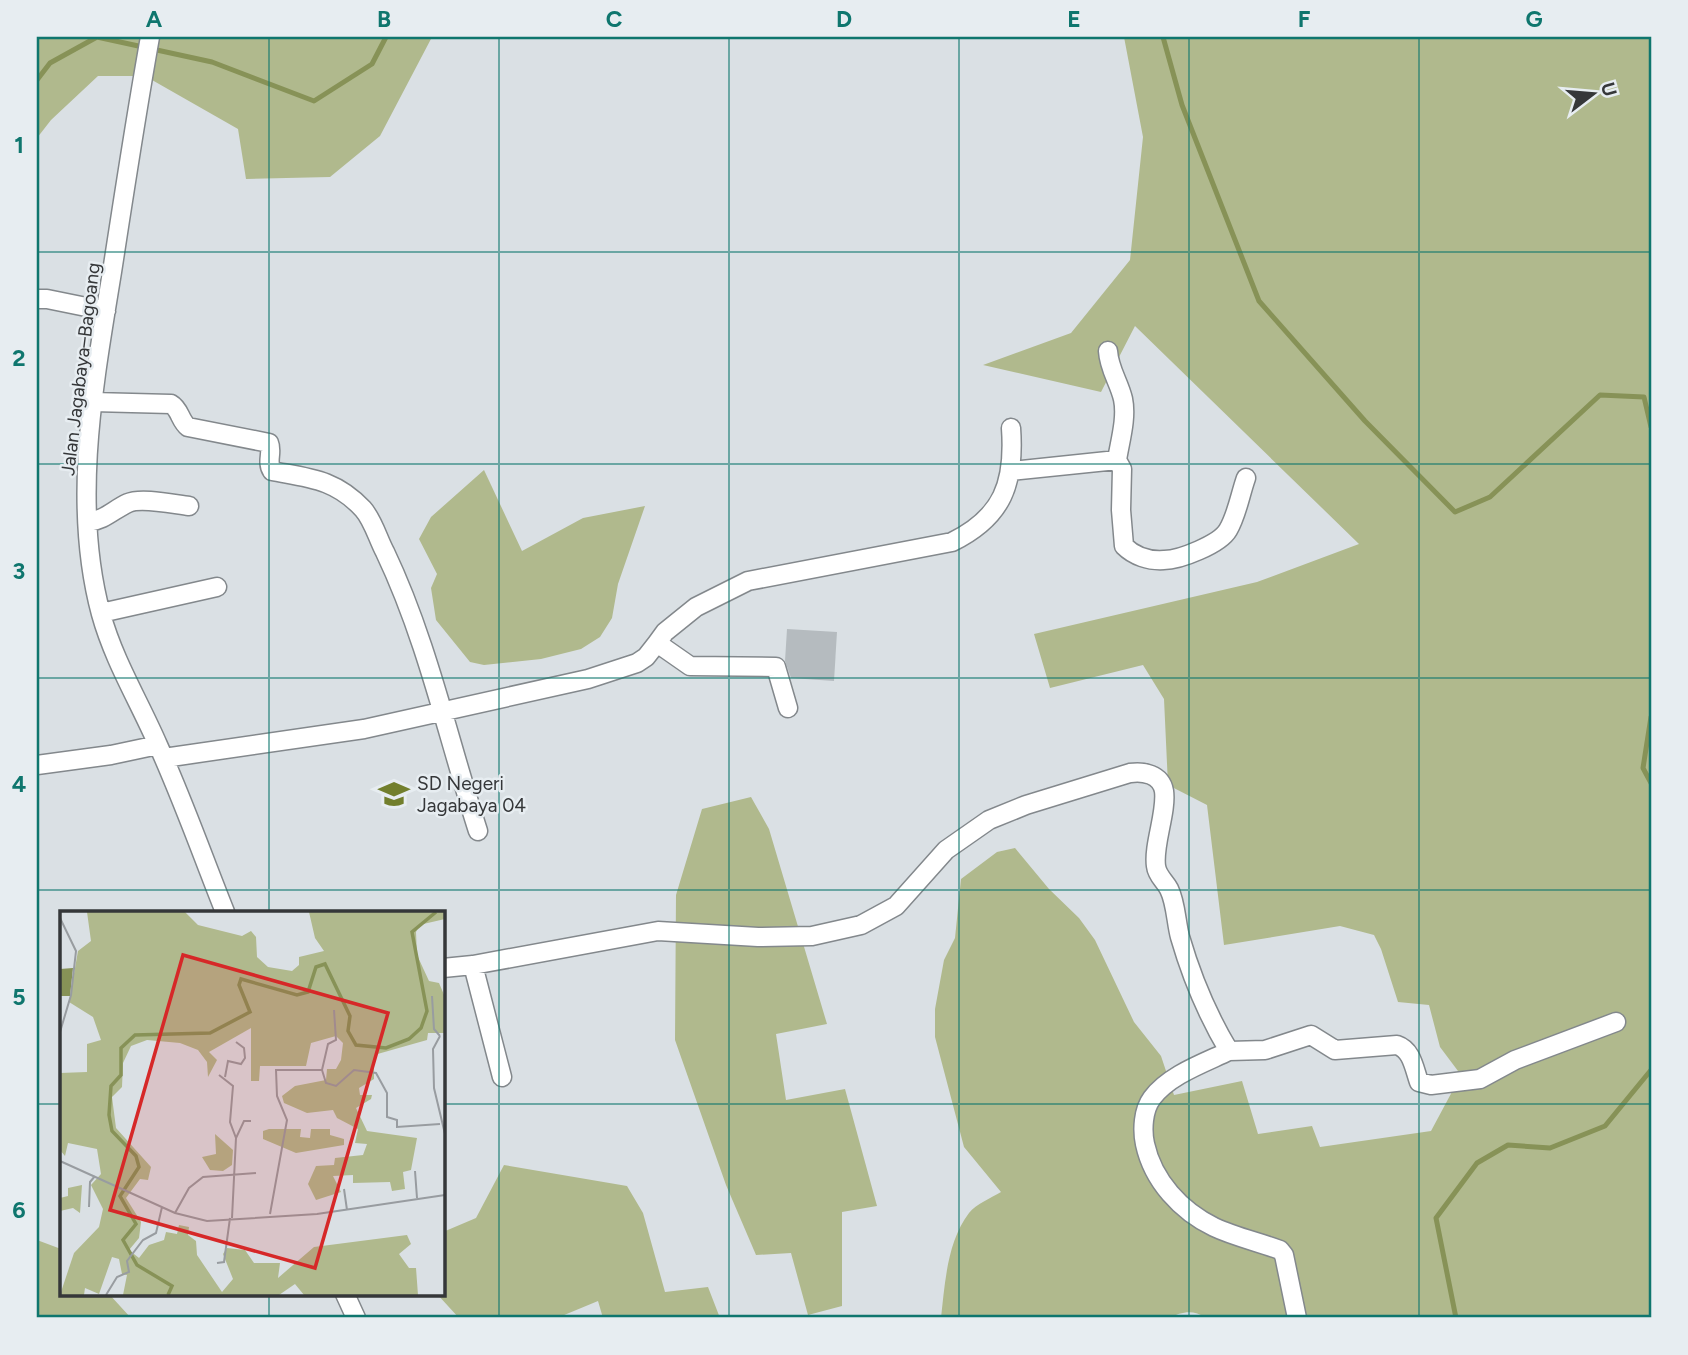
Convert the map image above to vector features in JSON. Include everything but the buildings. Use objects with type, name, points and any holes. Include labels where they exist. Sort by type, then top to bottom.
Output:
[{"type":"street","name":"Jalan Jagabaya–Bagoang","points":[[150,37],[93,402],[86,478],[88,522],[101,613],[119,665],[161,752],[225,911]]},
{"type":"street","points":[[37,299],[106,311]]},
{"type":"street","points":[[1108,352],[1109,363],[1123,400],[1117,460],[1122,469],[1124,546],[1134,555],[1165,560],[1210,546],[1227,530],[1246,478]]},
{"type":"street","points":[[93,402],[172,404],[188,427],[269,443],[269,466],[272,471],[327,482],[365,511],[394,571],[443,711],[478,831]]},
{"type":"street","points":[[37,765],[364,729],[601,675],[637,663],[646,657],[665,632],[696,607],[748,582],[953,542],[970,533],[998,507],[1007,489],[1013,453],[1011,428]]},
{"type":"street","points":[[1011,471],[1117,460]]},
{"type":"street","points":[[88,522],[101,521],[126,503],[135,501],[189,506]]},
{"type":"street","points":[[101,613],[217,587]]},
{"type":"street","points":[[657,643],[690,666],[776,667],[788,708]]},
{"type":"street","points":[[444,968],[658,931],[758,937],[812,936],[861,925],[895,905],[946,850],[989,820],[1026,805],[1143,771],[1156,777],[1164,789],[1156,866],[1161,879],[1170,889],[1180,936],[1194,976],[1218,1033],[1229,1051]]},
{"type":"street","points":[[473,965],[502,1077]]},
{"type":"street","points":[[1297,1318],[1284,1255],[1280,1250],[1215,1227],[1194,1214],[1160,1183],[1149,1164],[1144,1121],[1151,1099],[1168,1082],[1229,1051],[1265,1049],[1311,1035],[1335,1051],[1397,1045],[1405,1048],[1409,1052],[1419,1082],[1432,1085],[1480,1079],[1515,1060],[1616,1023]]},
{"type":"street","points":[[346,1296],[356,1318]]},
{"type":"green space","points":[[37,37],[432,37],[380,136],[330,177],[246,179],[238,129],[145,76],[98,76],[51,120],[37,138]]},
{"type":"green space","points":[[1124,37],[1651,37],[1651,1318],[1206,1318],[1187,1312],[1168,1318],[941,1318],[948,1263],[962,1224],[976,1207],[1001,1192],[964,1147],[935,1037],[935,1009],[944,960],[955,938],[961,879],[997,852],[1015,848],[1049,889],[1079,918],[1095,940],[1134,1022],[1161,1056],[1174,1095],[1242,1081],[1258,1134],[1312,1126],[1320,1147],[1431,1131],[1461,1075],[1440,1047],[1429,1005],[1398,1002],[1374,935],[1340,926],[1224,945],[1207,805],[1168,785],[1164,699],[1143,665],[1050,688],[1034,634],[1257,582],[1359,544],[1135,326],[1101,392],[983,365],[1071,333],[1130,260],[1143,137]]},
{"type":"green space","points":[[484,470],[522,551],[583,518],[645,506],[618,584],[612,618],[600,637],[581,649],[541,659],[484,665],[470,662],[436,620],[431,588],[437,574],[419,539],[431,517]]},
{"type":"green space","points":[[751,797],[769,829],[827,1024],[776,1034],[786,1100],[845,1089],[877,1206],[842,1212],[842,1306],[808,1315],[791,1253],[756,1255],[726,1185],[675,1040],[676,895],[702,809]]},
{"type":"green space","points":[[504,1165],[627,1186],[643,1213],[665,1292],[708,1287],[720,1318],[603,1318],[598,1301],[557,1318],[459,1318],[439,1296],[444,1296],[444,1232],[476,1218]]},
{"type":"green space","points":[[37,1240],[60,1249],[60,1296],[111,1296],[131,1318],[37,1318]]},
{"type":"waterway","points":[[37,80],[50,63],[97,37],[212,62],[314,101],[372,64],[386,37]]},
{"type":"waterway","points":[[1163,37],[1182,105],[1259,301],[1365,421],[1455,512],[1490,497],[1600,395],[1644,397],[1651,427]]},
{"type":"waterway","points":[[1651,717],[1643,768],[1651,783]]},
{"type":"waterway","points":[[1456,1318],[1436,1218],[1477,1163],[1508,1145],[1550,1148],[1605,1126],[1651,1070]]},
{"type":"place","name":"SD Negeri Jagabaya 04","points":[[394,794]]}]
